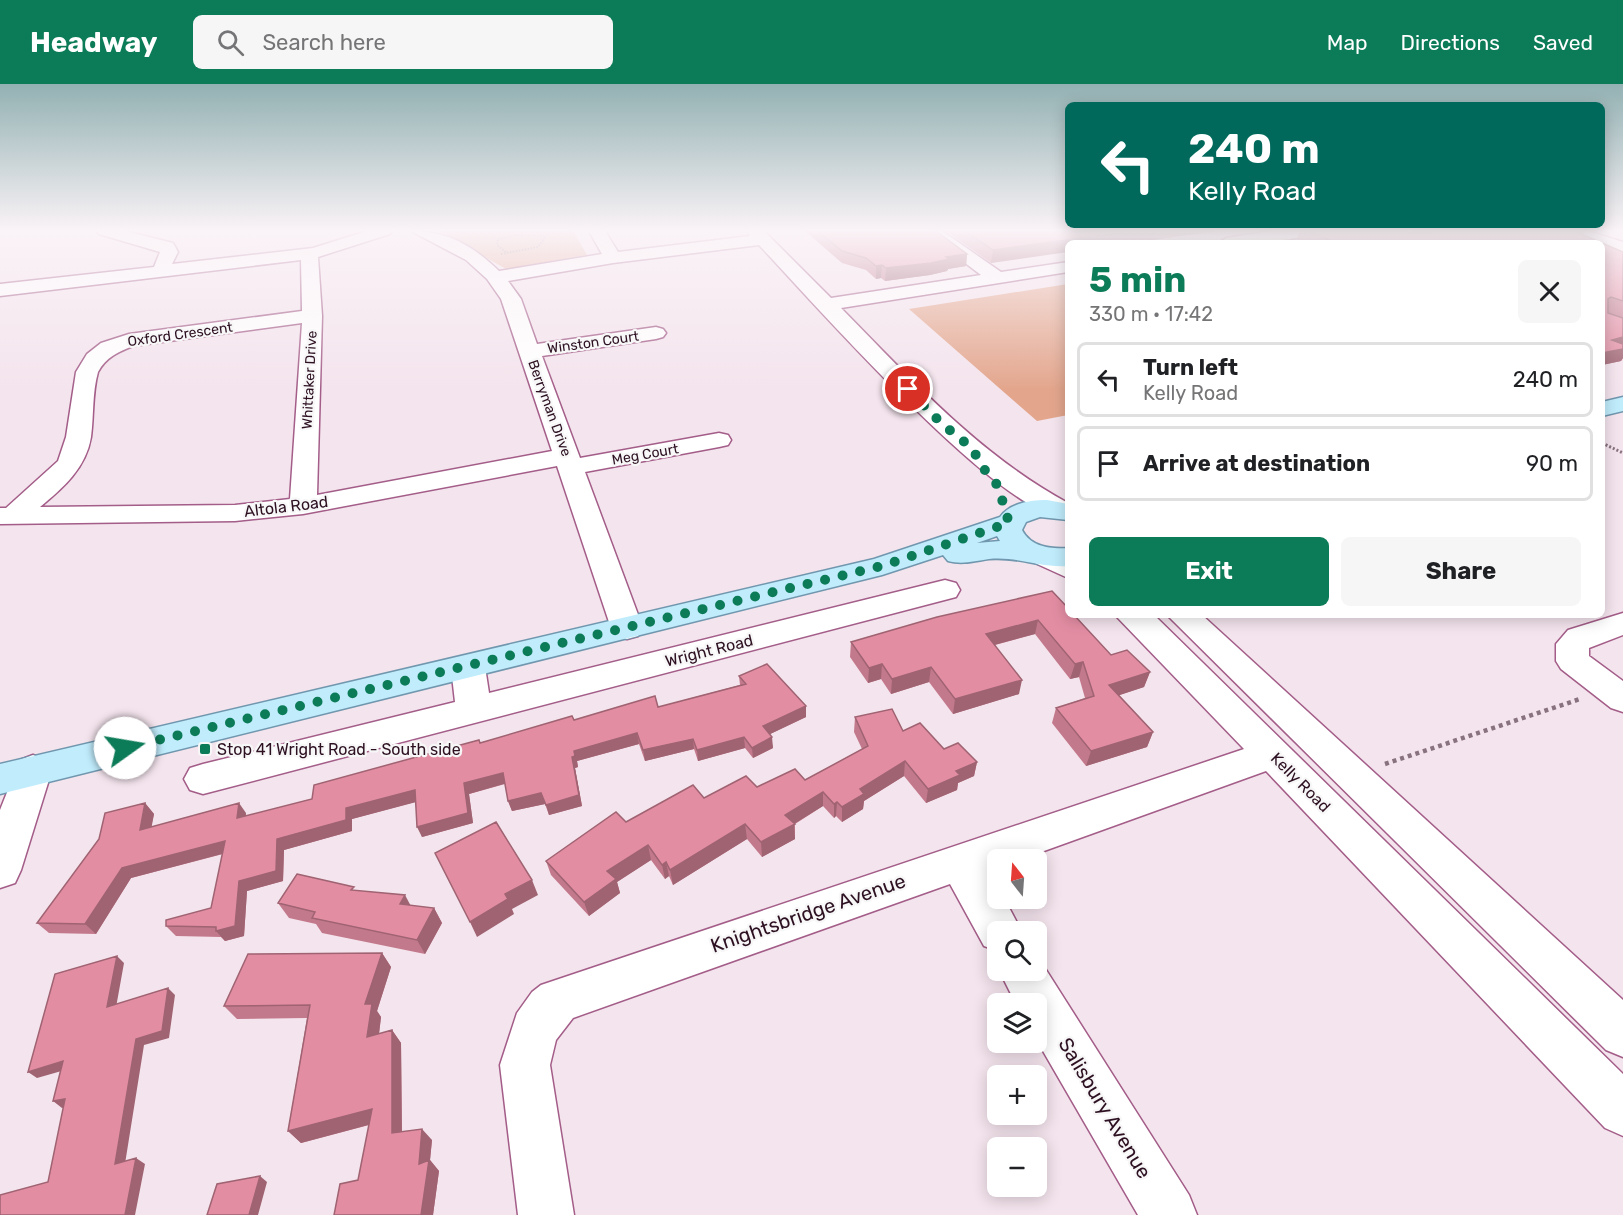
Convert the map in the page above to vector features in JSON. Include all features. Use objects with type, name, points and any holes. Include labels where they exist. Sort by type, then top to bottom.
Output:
[{"type":"main road","points":[[1605,398],[1623,394]]},
{"type":"main road","points":[[1605,408],[1623,404]]},
{"type":"main road","points":[[17,775],[882,566],[1010,521],[1030,510],[1064,511]]},
{"type":"main road","points":[[1010,521],[1011,537],[1052,558]]},
{"type":"main road","points":[[882,566],[925,562],[978,551],[1052,558]]},
{"type":"street","points":[[0,290],[55,284]]},
{"type":"street","name":"Whittaker Drive","points":[[303,506],[312,316],[310,284]]},
{"type":"street","name":"Berryman Drive","points":[[504,284],[570,461],[627,628]]},
{"type":"street","points":[[806,284],[941,423],[1022,489],[1064,511]]},
{"type":"street","points":[[826,304],[959,284]]},
{"type":"street","name":"Oxford Crescent","points":[[7,516],[70,463],[76,446],[84,380],[93,361],[103,350],[129,340],[312,316]]},
{"type":"street","name":"Winston Court","points":[[529,351],[656,333]]},
{"type":"street","name":"Meg Court","points":[[570,461],[719,440]]},
{"type":"street","points":[[973,449],[980,464],[998,486],[1010,521]]},
{"type":"street","name":"Altola Road","points":[[7,516],[235,513],[303,506],[570,461]]},
{"type":"street","name":"Wright Road","points":[[203,779],[945,590]]},
{"type":"street","name":"Kelly Road","points":[[1137,618],[1623,1110]]},
{"type":"street","points":[[1187,618],[1623,1033]]},
{"type":"street","points":[[1616,694],[1573,661],[1572,644],[1580,638],[1623,624]]},
{"type":"street","points":[[468,667],[474,710]]},
{"type":"street","name":"Knightsbridge Avenue","points":[[546,1215],[525,1065],[529,1042],[549,1008],[574,993],[1273,754]]},
{"type":"street","points":[[0,870],[17,775]]},
{"type":"street","points":[[959,861],[994,921]]},
{"type":"street","points":[[1461,945],[1502,918]]},
{"type":"street","name":"Salisbury Avenue","points":[[1029,981],[1169,1215]]},
{"type":"path","points":[[1605,444],[1623,453]]},
{"type":"path","points":[[1352,775],[1616,694]]},
{"type":"shaded area","points":[[1065,284],[1065,416],[1037,421],[909,309]]},
{"type":"building","points":[[1605,284],[1623,284],[1623,301],[1611,297],[1608,299],[1608,313],[1623,318],[1623,337],[1612,340],[1623,344],[1623,349],[1605,352]]},
{"type":"building","points":[[1052,591],[1065,605],[1065,618],[1077,618],[1111,655],[1127,650],[1150,672],[1109,685],[1153,732],[1091,751],[1056,708],[1094,696],[1083,662],[1075,664],[1038,620],[986,634],[1022,680],[955,699],[931,667],[892,679],[882,664],[869,668],[851,642],[937,617]]},
{"type":"building","points":[[767,664],[806,706],[763,726],[772,737],[752,748],[744,737],[697,750],[693,739],[643,750],[637,733],[574,751],[575,756],[572,757],[579,795],[546,805],[541,793],[508,801],[503,773],[464,783],[468,813],[417,827],[415,790],[346,808],[346,820],[277,839],[276,871],[239,881],[235,926],[216,931],[216,927],[166,926],[166,920],[211,908],[225,841],[122,868],[85,924],[37,923],[99,839],[105,813],[145,803],[140,830],[239,803],[237,818],[312,799],[314,785],[479,740],[480,743],[572,716],[574,720],[655,696],[658,707],[746,684],[739,676]]},
{"type":"building","points":[[892,709],[903,731],[920,723],[944,749],[958,743],[977,762],[956,771],[960,775],[928,789],[905,761],[860,789],[864,794],[842,807],[837,802],[834,804],[823,792],[785,815],[795,824],[761,842],[745,824],[670,870],[666,862],[662,865],[648,845],[607,871],[616,879],[584,902],[546,861],[616,812],[626,822],[693,785],[704,798],[746,776],[757,787],[795,769],[805,780],[868,746],[855,717]]},
{"type":"building","points":[[496,822],[532,880],[505,894],[508,899],[470,922],[435,853]]},
{"type":"building","points":[[297,874],[354,887],[351,890],[405,895],[400,904],[434,908],[417,940],[312,918],[315,912],[278,903]]},
{"type":"building","points":[[382,953],[365,1004],[372,1004],[367,1037],[392,1030],[392,1133],[422,1129],[419,1164],[429,1160],[421,1215],[334,1215],[340,1184],[358,1180],[372,1109],[288,1131],[310,1005],[224,1006],[248,954]]},
{"type":"building","points":[[117,956],[107,1007],[168,988],[162,1031],[136,1039],[115,1164],[136,1158],[125,1215],[0,1215],[0,1195],[48,1182],[65,1099],[53,1101],[63,1061],[28,1072],[55,974]]},
{"type":"building","points":[[260,1176],[249,1215],[207,1215],[217,1184]]},
{"type":"place","name":"Stop 41 Wright Road - South side","points":[[205,749]]},
{"type":"route","points":[[125,748],[882,566],[1009,523],[1011,520],[998,486],[980,464],[973,449],[941,423],[908,389]]}]
